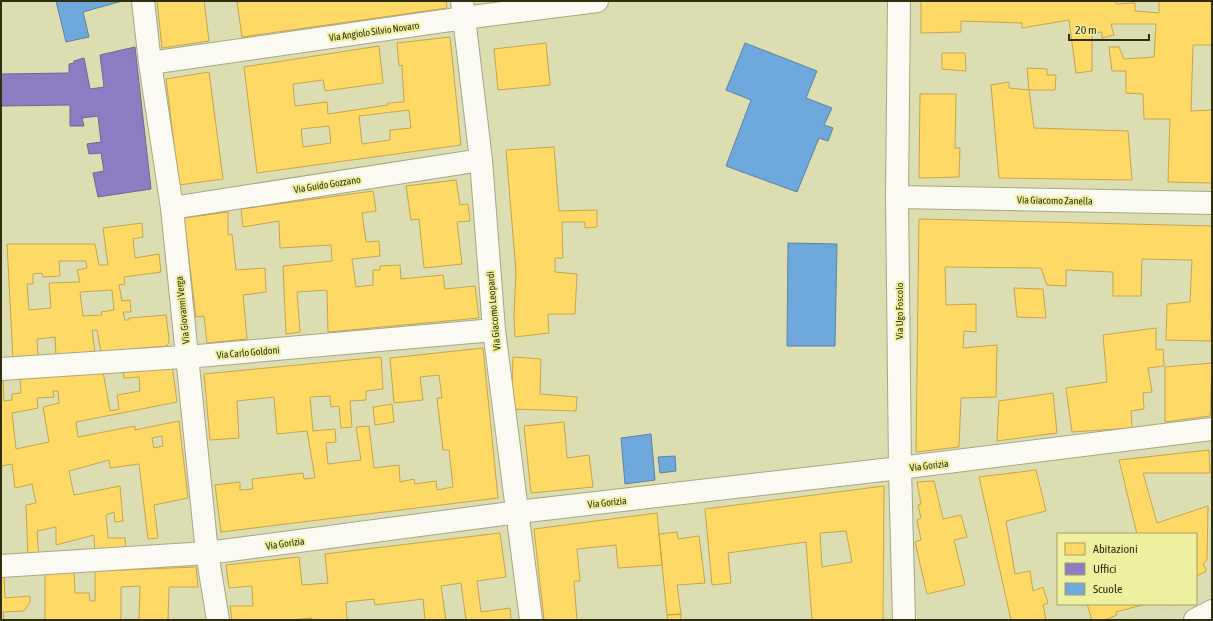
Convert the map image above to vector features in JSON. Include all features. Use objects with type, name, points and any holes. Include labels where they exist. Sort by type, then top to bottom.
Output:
[{"type":"street","name":"Via Giovanni Verga","points":[[143,1],[150,63],[172,208],[207,553],[218,620]]},
{"type":"street","name":"Via Angiolo Silvio Novaro","points":[[150,63],[463,10],[598,1]]},
{"type":"street","name":"Via Ugo Foscolo","points":[[899,1],[897,197],[900,468],[904,620]]},
{"type":"street","name":"Via Giacomo Leopardi","points":[[463,10],[481,160],[494,330],[531,620]]},
{"type":"street","name":"Via Guido Gozzano","points":[[172,208],[481,160]]},
{"type":"street","name":"Via Giacomo Zanella","points":[[897,197],[1212,203]]},
{"type":"street","name":"Via Carlo Goldoni","points":[[1,369],[187,357],[494,330]]},
{"type":"street","name":"Via Gorizia","points":[[1,566],[207,553],[518,512],[900,468],[1212,429]]},
{"type":"street","points":[[1195,620],[1212,611]]},
{"type":"path","points":[[1146,620],[1171,605]]},
{"type":"building: Abitazioni","points":[[157,1],[204,1],[209,41],[162,48]]},
{"type":"building: Abitazioni","points":[[446,1],[447,8],[242,37],[237,2]]},
{"type":"building: Abitazioni","points":[[921,1],[1116,1],[1116,4],[1135,3],[1135,11],[1159,13],[1159,1],[1212,1],[1212,45],[1193,45],[1191,111],[1212,110],[1212,183],[1168,182],[1170,119],[1144,119],[1143,94],[1126,93],[1126,71],[1112,71],[1109,47],[1119,47],[1124,59],[1154,57],[1156,24],[1111,24],[1114,35],[1102,38],[1102,32],[1092,33],[1092,71],[1076,73],[1069,20],[1022,28],[1022,23],[961,21],[961,32],[921,33]]},
{"type":"building: Abitazioni","points":[[450,37],[461,145],[257,173],[244,67],[379,46],[383,83],[325,91],[323,80],[293,84],[295,106],[327,102],[328,114],[388,105],[388,103],[404,102],[402,65],[399,66],[397,43]],"holes":[[[409,110],[411,128],[390,130],[390,140],[362,144],[359,116]],[[329,126],[331,143],[303,147],[301,129]]]},
{"type":"building: Abitazioni","points":[[546,43],[550,85],[498,90],[494,49]]},
{"type":"building: Abitazioni","points":[[942,53],[965,53],[966,71],[942,69]]},
{"type":"building: Abitazioni","points":[[1027,68],[1047,69],[1047,75],[1056,75],[1055,90],[1029,90]]},
{"type":"building: Abitazioni","points":[[209,72],[223,179],[179,185],[166,79]]},
{"type":"building: Abitazioni","points":[[1009,82],[1009,88],[1029,90],[1034,128],[1128,131],[1132,180],[999,178],[991,85]]},
{"type":"building: Abitazioni","points":[[920,94],[956,94],[955,148],[960,148],[959,177],[919,178]]},
{"type":"building: Abitazioni","points":[[554,147],[559,211],[597,210],[597,227],[585,228],[585,222],[562,222],[563,258],[555,258],[555,272],[577,274],[575,314],[548,314],[549,333],[515,337],[514,316],[516,272],[506,150]]},
{"type":"building: Abitazioni","points":[[456,180],[460,205],[468,204],[470,221],[457,222],[462,264],[424,268],[419,219],[411,220],[406,186]]},
{"type":"building: Abitazioni","points":[[373,191],[376,211],[362,213],[366,242],[379,241],[380,256],[352,259],[356,287],[373,285],[373,270],[380,270],[380,266],[400,265],[401,279],[443,275],[445,289],[475,286],[479,318],[328,332],[327,290],[297,292],[300,332],[286,334],[283,266],[332,261],[331,245],[280,248],[279,221],[243,227],[241,209]]},
{"type":"building: Abitazioni","points":[[228,212],[228,235],[232,234],[236,270],[265,268],[266,292],[243,295],[247,339],[207,343],[204,316],[196,317],[184,218]]},
{"type":"building: Abitazioni","points":[[919,219],[1212,226],[1211,341],[1166,340],[1167,304],[1190,302],[1192,260],[1142,259],[1141,296],[1113,296],[1113,272],[1066,270],[1066,286],[1047,285],[1041,268],[945,267],[946,305],[976,304],[976,332],[964,331],[963,348],[997,345],[996,397],[961,398],[959,447],[916,452]]},
{"type":"building: Abitazioni","points":[[142,223],[143,237],[133,239],[135,258],[159,254],[161,272],[124,277],[125,284],[119,285],[122,301],[130,300],[131,312],[123,312],[125,320],[129,320],[129,318],[166,315],[169,343],[166,346],[101,352],[97,330],[92,330],[95,353],[56,356],[55,337],[37,339],[38,357],[13,359],[7,244],[95,244],[99,265],[108,265],[103,228]],"holes":[[[59,261],[86,261],[87,268],[77,270],[80,282],[49,283],[51,308],[29,310],[27,284],[33,284],[33,274],[42,273],[43,277],[60,276]],[[112,290],[114,310],[101,312],[102,315],[83,316],[80,292]]]},
{"type":"building: Abitazioni","points":[[1014,288],[1043,289],[1046,318],[1017,317]]},
{"type":"building: Abitazioni","points":[[1156,328],[1156,350],[1163,349],[1164,366],[1148,368],[1152,392],[1143,393],[1144,409],[1131,411],[1132,428],[1072,432],[1066,388],[1107,382],[1103,335]]},
{"type":"building: Abitazioni","points":[[483,348],[498,498],[221,532],[215,485],[240,482],[240,490],[253,489],[252,479],[303,473],[304,479],[315,478],[307,431],[277,434],[274,397],[237,401],[239,438],[210,440],[204,374],[381,357],[383,389],[366,391],[366,400],[350,401],[352,427],[341,428],[339,406],[331,407],[330,396],[310,397],[313,431],[335,429],[336,442],[326,443],[328,464],[361,460],[356,427],[369,426],[374,468],[399,465],[400,482],[414,479],[415,484],[436,481],[437,490],[453,487],[449,450],[443,450],[437,398],[442,398],[439,375],[420,377],[423,400],[394,403],[390,358]]},
{"type":"building: Abitazioni","points":[[513,357],[541,359],[540,394],[577,397],[576,411],[511,409]]},
{"type":"building: Abitazioni","points":[[1212,363],[1210,416],[1165,422],[1165,367]]},
{"type":"building: Abitazioni","points":[[172,366],[177,402],[76,422],[78,437],[135,426],[135,430],[179,421],[188,498],[154,505],[158,538],[148,539],[139,464],[110,468],[109,460],[69,471],[74,495],[120,486],[123,521],[115,522],[114,512],[106,515],[108,538],[125,538],[126,554],[95,556],[94,535],[56,545],[56,527],[37,531],[39,557],[28,557],[26,505],[36,503],[32,484],[15,488],[12,464],[1,466],[1,380],[3,380],[4,401],[12,400],[12,394],[21,393],[20,379],[103,372],[110,411],[119,409],[117,395],[140,391],[139,377],[124,378],[123,370]],"holes":[[[53,391],[58,391],[59,403],[43,407],[49,442],[16,449],[12,413],[38,408],[37,398],[54,397]],[[162,436],[163,446],[154,448],[152,438]]]},
{"type":"building: Abitazioni","points":[[1053,393],[1057,433],[997,441],[999,401]]},
{"type":"building: Abitazioni","points":[[392,404],[394,422],[375,425],[373,407]]},
{"type":"building: Abitazioni","points":[[564,422],[567,458],[589,455],[593,487],[531,493],[524,426]]},
{"type":"building: Abitazioni","points":[[1209,450],[1210,473],[1143,473],[1157,523],[1208,506],[1207,560],[1203,564],[1206,569],[1205,572],[1197,576],[1197,533],[1137,533],[1119,460]]},
{"type":"building: Abitazioni","points":[[1036,470],[1046,511],[1006,521],[1015,574],[1030,571],[1033,591],[1043,587],[1048,603],[1043,605],[1046,620],[1011,620],[979,477]]},
{"type":"building: Abitazioni","points":[[934,481],[943,519],[961,515],[967,537],[954,540],[965,585],[927,594],[915,542],[921,540],[917,520],[921,518],[918,505],[921,504],[917,482]]},
{"type":"building: Abitazioni","points":[[884,486],[883,620],[812,620],[806,542],[728,553],[731,583],[712,585],[705,509]],"holes":[[[846,531],[852,562],[822,567],[820,533]]]},
{"type":"building: Abitazioni","points":[[657,513],[662,565],[618,568],[616,545],[577,549],[580,581],[574,581],[577,620],[544,620],[534,529]]},
{"type":"building: Abitazioni","points":[[677,532],[678,539],[699,536],[705,583],[677,585],[681,614],[667,615],[659,534]]},
{"type":"building: Abitazioni","points":[[500,533],[506,577],[477,581],[481,612],[510,608],[511,620],[466,620],[461,583],[441,586],[446,620],[425,620],[423,599],[375,605],[374,599],[346,602],[347,620],[312,620],[312,618],[292,620],[232,620],[230,606],[253,606],[252,586],[229,588],[226,565],[299,557],[302,585],[328,583],[325,554]]},
{"type":"building: Abitazioni","points":[[196,567],[198,587],[169,587],[168,620],[139,620],[140,586],[121,587],[121,620],[45,620],[45,573],[74,572],[75,593],[89,593],[90,601],[95,601],[95,571]]},
{"type":"building: Abitazioni","points":[[1,575],[4,575],[5,598],[30,596],[30,602],[24,611],[3,612],[4,620],[1,620]]},
{"type":"building: Abitazioni","points":[[1087,605],[1142,605],[1116,612],[1117,615],[1105,620],[1092,620]]},
{"type":"building: Abitazioni","points":[[681,614],[681,620],[668,620],[667,615]]},
{"type":"building: Uffici","points":[[135,47],[151,189],[98,197],[93,173],[104,171],[101,153],[89,154],[87,144],[101,142],[98,116],[82,118],[84,126],[70,126],[70,105],[1,106],[1,74],[69,73],[69,64],[84,58],[90,89],[104,87],[100,55]]},
{"type":"building: Scuole","points":[[56,1],[122,1],[83,12],[89,37],[66,42]]},
{"type":"building: Scuole","points":[[745,43],[817,71],[806,98],[832,108],[824,125],[833,128],[828,141],[819,138],[797,192],[726,166],[751,100],[726,90]]},
{"type":"building: Scuole","points":[[788,243],[837,244],[835,346],[787,346]]},
{"type":"building: Scuole","points":[[651,434],[655,480],[625,484],[621,438]]},
{"type":"building: Scuole","points":[[675,456],[676,471],[660,473],[658,457]]}]
